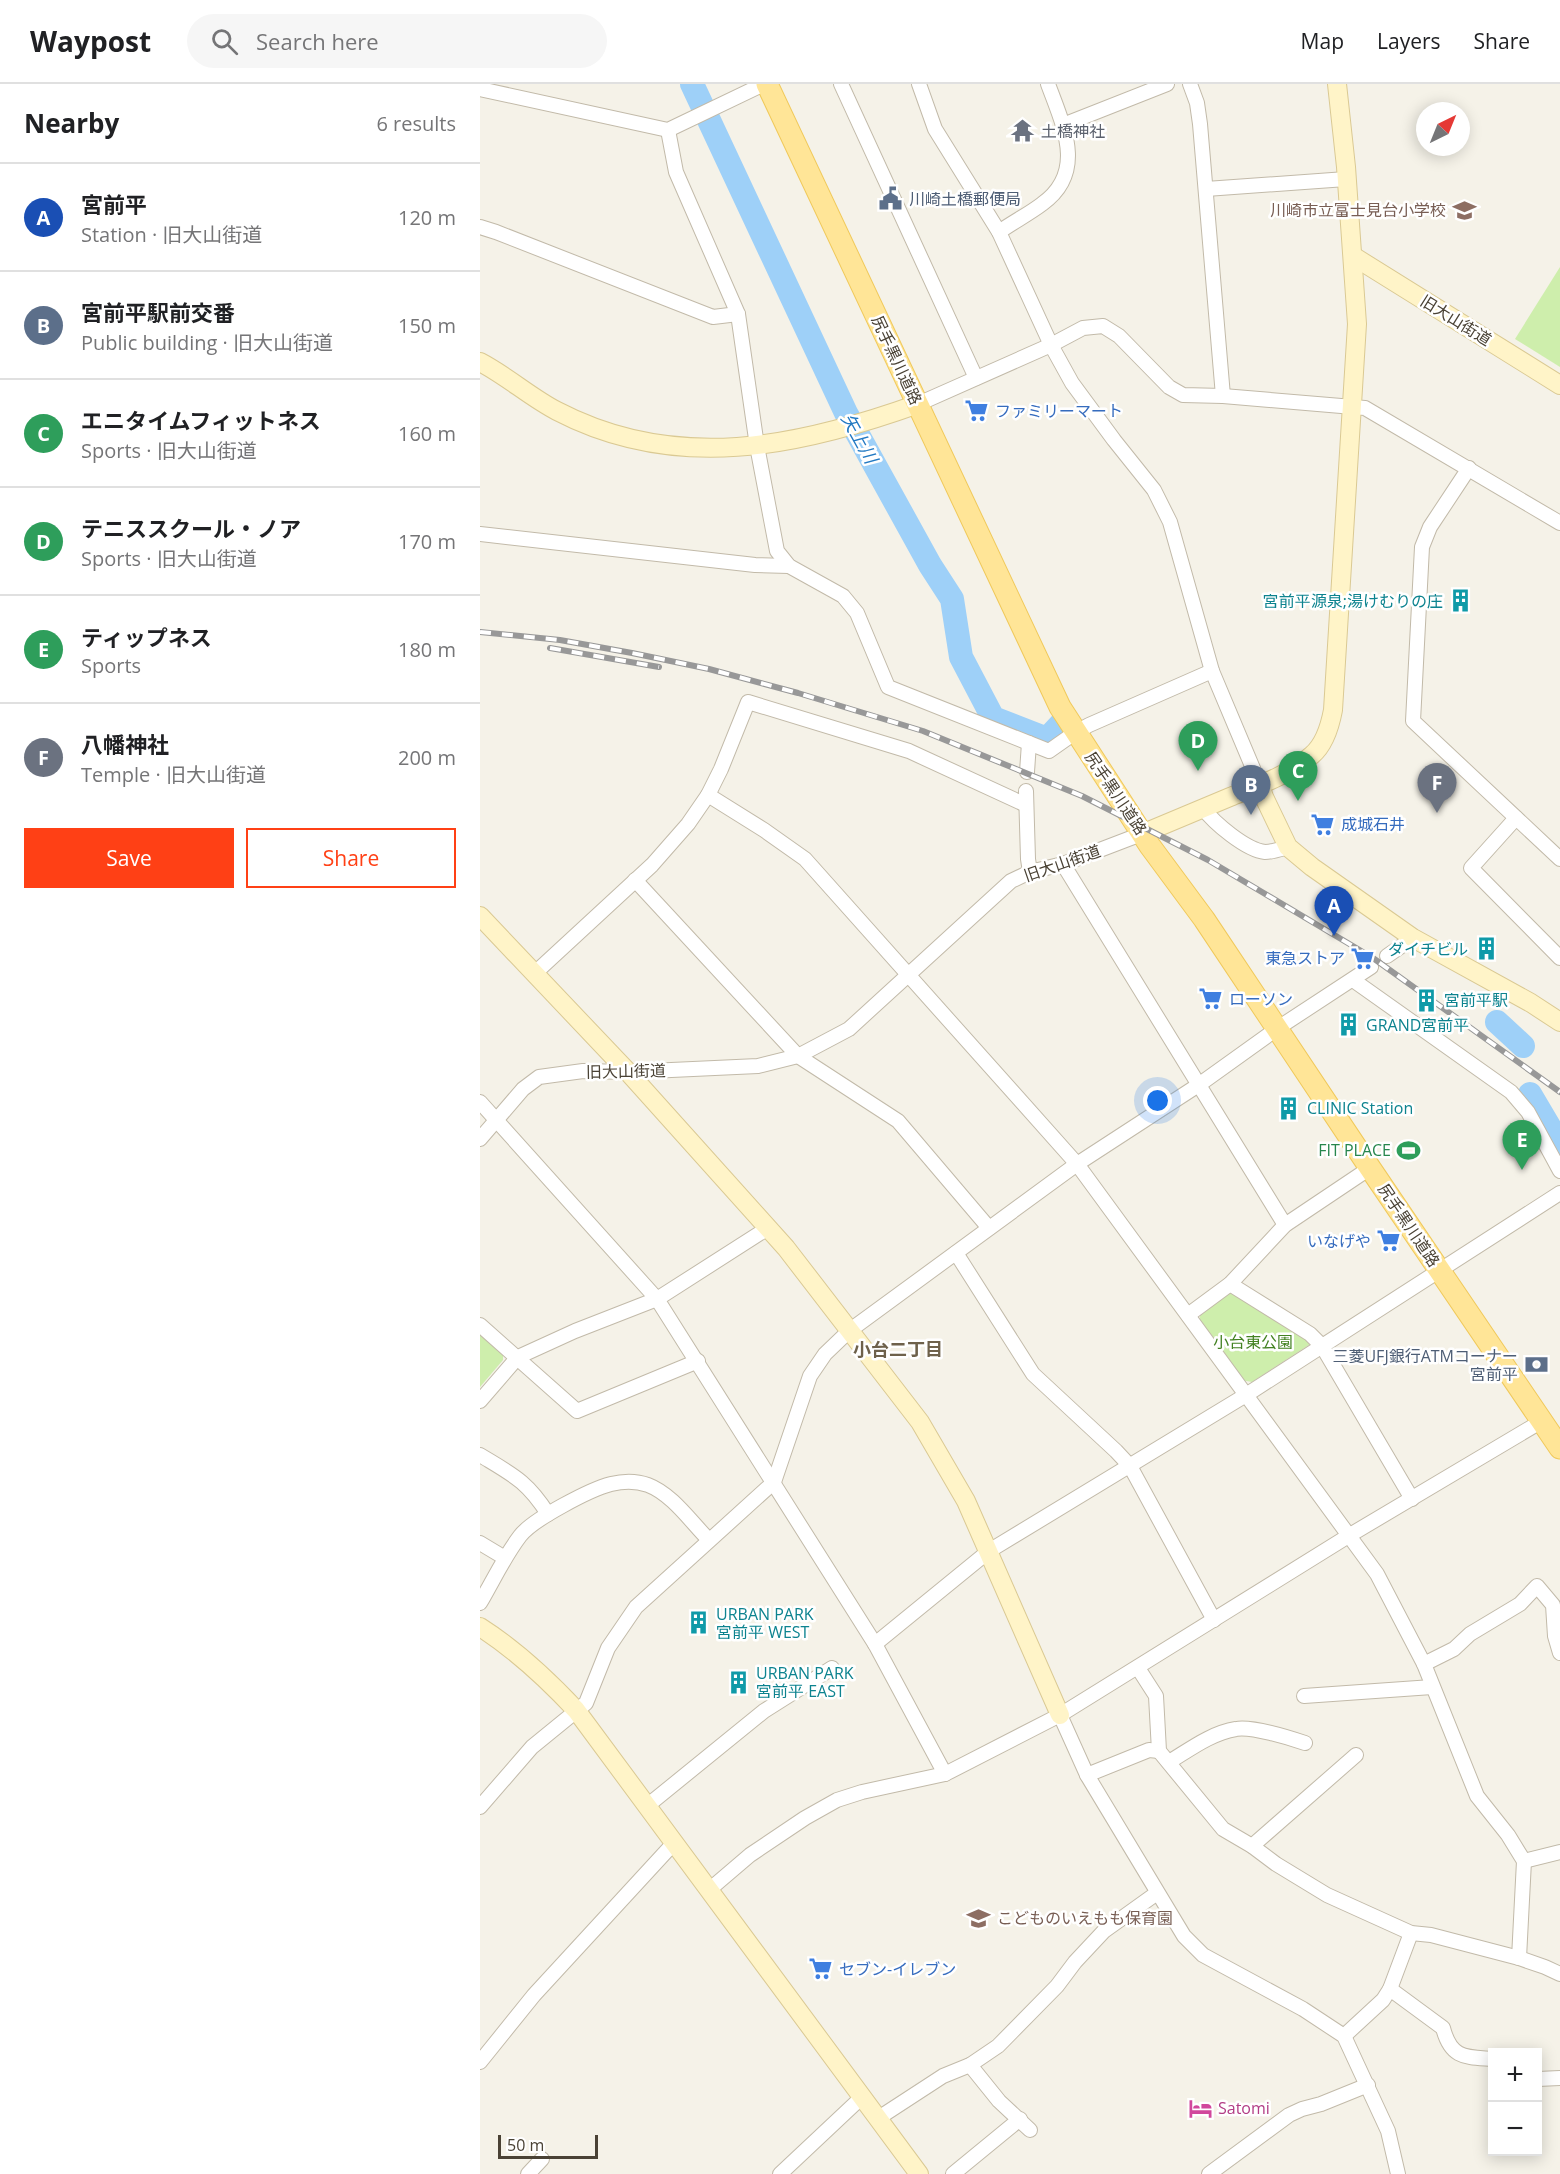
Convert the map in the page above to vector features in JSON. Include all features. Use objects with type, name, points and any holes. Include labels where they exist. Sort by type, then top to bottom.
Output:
[{"type":"main road","name":"尻手黒川道路","points":[[766,84],[1060,707],[1144,833],[1150,846],[1204,919],[1560,1448]]},
{"type":"street","points":[[480,89],[668,130],[766,84]]},
{"type":"street","points":[[841,84],[976,378]]},
{"type":"street","points":[[919,84],[935,129],[999,232],[1051,345],[1072,383],[1154,490],[1170,522],[1212,671],[1264,797],[1288,847],[1336,885],[1413,938],[1531,1003],[1557,1014]]},
{"type":"street","points":[[999,232],[1044,203],[1059,186],[1068,169],[1069,148],[1064,125],[1048,84]]},
{"type":"street","points":[[1064,125],[1167,84]]},
{"type":"street","points":[[1190,84],[1197,103],[1200,124],[1223,396]]},
{"type":"street","name":"旧大山街道","points":[[480,1139],[523,1089],[539,1077],[583,1071],[628,1072],[758,1066],[798,1056],[849,1029],[1011,881],[1030,872],[1063,864],[1144,833],[1260,784],[1293,768],[1313,754],[1323,741],[1333,710],[1357,324],[1353,256],[1336,84]]},
{"type":"street","points":[[668,130],[676,172],[738,314],[757,446],[777,551],[789,566],[843,596],[857,613],[888,687],[1049,751],[1076,732],[1212,671]]},
{"type":"street","points":[[1206,189],[1346,178]]},
{"type":"street","points":[[480,227],[713,317],[738,314]]},
{"type":"street","name":"旧大山街道","points":[[1353,256],[1560,385]]},
{"type":"street","points":[[480,362],[557,411],[622,437],[683,448],[757,446],[860,424],[918,404],[1051,345],[1083,328],[1103,326],[1119,336],[1169,387],[1183,395],[1223,396],[1365,408],[1560,523]]},
{"type":"street","points":[[1469,468],[1430,527],[1422,548],[1413,721],[1560,859]]},
{"type":"street","points":[[480,534],[755,565],[789,566]]},
{"type":"street","points":[[535,973],[652,865],[688,824],[722,769],[748,702],[909,751],[1026,798],[1030,872]]},
{"type":"street","points":[[1027,772],[1029,743]]},
{"type":"street","points":[[708,795],[805,859],[1077,1164],[1350,1535],[1377,1574],[1424,1664],[1477,1796],[1508,1834],[1524,1861],[1519,1958]]},
{"type":"street","points":[[1203,808],[1210,818],[1230,833],[1262,851],[1273,852],[1288,847]]},
{"type":"street","points":[[1516,818],[1471,868],[1560,958]]},
{"type":"street","points":[[1063,864],[1285,1225]]},
{"type":"street","points":[[635,880],[798,1056],[898,1121],[989,1228]]},
{"type":"street","points":[[480,916],[628,1072],[768,1228],[830,1303],[920,1422],[966,1502],[1088,1775],[1184,1936],[1203,1955],[1303,2009],[1344,2036],[1388,2131],[1398,2174]]},
{"type":"street","points":[[1387,956],[1413,938]]},
{"type":"street","points":[[480,1807],[532,1747],[586,1703],[608,1648],[636,1607],[774,1482],[810,1376],[825,1354],[849,1331],[1077,1164],[1200,1084],[1278,1028],[1353,981],[1371,967]]},
{"type":"street","points":[[1353,981],[1511,1092],[1527,1112],[1560,1171]]},
{"type":"street","points":[[480,1102],[657,1299],[875,1644],[945,1774]]},
{"type":"street","points":[[1188,1315],[1230,1284],[1285,1225],[1370,1168]]},
{"type":"street","points":[[875,1644],[989,1551],[1246,1395],[1560,1193]]},
{"type":"street","points":[[480,1401],[518,1357],[657,1299],[768,1228]]},
{"type":"street","points":[[956,1253],[1033,1374],[1116,1450],[1130,1466],[1214,1620]]},
{"type":"street","points":[[1230,1284],[1310,1334],[1322,1346],[1412,1499]]},
{"type":"street","points":[[480,1325],[577,1411],[698,1361]]},
{"type":"street","points":[[709,1890],[750,1855],[805,1818],[837,1800],[862,1792],[945,1774],[1060,1715],[1350,1535],[1542,1421]]},
{"type":"street","points":[[480,1455],[520,1479],[535,1494],[548,1514]]},
{"type":"street","points":[[480,1604],[505,1558],[521,1535],[548,1514],[610,1484],[630,1481],[648,1485],[666,1496],[709,1540]]},
{"type":"street","points":[[480,1543],[505,1558]]},
{"type":"street","points":[[1424,1664],[1454,1649],[1470,1634],[1520,1604],[1537,1586],[1552,1605],[1555,1636],[1560,1653]]},
{"type":"street","points":[[480,1628],[504,1643],[531,1666],[576,1710],[919,2174]]},
{"type":"street","points":[[647,1806],[764,1712],[832,1668]]},
{"type":"street","points":[[1138,1668],[1156,1696],[1159,1751],[1223,1829],[1327,1895],[1411,1933],[1431,1935],[1519,1958],[1560,1974]]},
{"type":"street","points":[[1304,1696],[1432,1687]]},
{"type":"street","points":[[1169,1762],[1216,1734],[1238,1728],[1287,1737],[1305,1743]]},
{"type":"street","points":[[1088,1775],[1149,1750],[1159,1751]]},
{"type":"street","points":[[1252,1846],[1356,1755]]},
{"type":"street","points":[[480,2062],[534,1995],[673,1844]]},
{"type":"street","points":[[1524,1861],[1560,1852]]},
{"type":"street","points":[[877,2119],[943,2076],[970,2065],[998,2046],[1057,1986],[1075,1962],[1104,1931],[1157,1893]]},
{"type":"street","points":[[1344,2036],[1383,2000],[1390,1989],[1411,1933]]},
{"type":"street","points":[[1390,1989],[1443,2028],[1458,2053],[1463,2057],[1488,2060]]},
{"type":"street","points":[[970,2065],[999,2101],[1030,2130]]},
{"type":"street","points":[[1542,2079],[1560,2078]]},
{"type":"street","points":[[1209,2174],[1289,2115],[1368,2085]]},
{"type":"street","points":[[780,2174],[862,2097]]},
{"type":"street","points":[[953,2174],[1020,2119]]},
{"type":"street","points":[[528,2174],[542,2159]]},
{"type":"green space","points":[[1560,267],[1560,367],[1515,339]]},
{"type":"green space","name":"小台東公園","points":[[1228,1292],[1240,1294],[1308,1337],[1309,1345],[1252,1382],[1241,1380],[1199,1322],[1201,1311]]},
{"type":"green space","points":[[480,1332],[503,1352],[503,1360],[480,1387]]},
{"type":"waterway","name":"矢上川","points":[[692,84],[846,413],[930,565],[952,599],[961,657],[993,718],[1047,739],[1061,724]]},
{"type":"waterway","name":"矢上川","points":[[1497,1022],[1523,1046]]},
{"type":"waterway","name":"矢上川","points":[[1530,1094],[1560,1145]]},
{"type":"railway","points":[[480,632],[560,640],[632,653],[709,669],[798,693],[923,731],[1082,796],[1208,860],[1373,958],[1560,1092]]},
{"type":"railway","points":[[550,648],[659,667]]},
{"type":"place","name":"土橋神社","points":[[1023,131]]},
{"type":"place","name":"川崎土橋郵便局","points":[[891,199]]},
{"type":"place","name":"川崎市立富士見台小学校","points":[[1464,210]]},
{"type":"place","name":"ファミリーマート","points":[[977,411]]},
{"type":"place","name":"宮前平源泉;湯けむりの庄","points":[[1461,601]]},
{"type":"place","name":"テニススクール・ノア","points":[[1198,771]]},
{"type":"place","name":"エニタイムフィットネス","points":[[1298,801]]},
{"type":"place","name":"八幡神社","points":[[1437,813]]},
{"type":"place","name":"宮前平駅前交番","points":[[1251,815]]},
{"type":"place","name":"成城石井","points":[[1323,824]]},
{"type":"place","name":"宮前平","points":[[1334,936]]},
{"type":"place","name":"ダイチビル","points":[[1486,949]]},
{"type":"place","name":"東急ストア","points":[[1363,958]]},
{"type":"place","name":"ローソン","points":[[1211,999]]},
{"type":"place","name":"宮前平駅","points":[[1426,1000]]},
{"type":"place","name":"GRAND宮前平","points":[[1348,1025]]},
{"type":"place","name":"CLINIC Station","points":[[1289,1108]]},
{"type":"place","name":"FIT PLACE","points":[[1409,1150]]},
{"type":"place","name":"ティップネス","points":[[1522,1170]]},
{"type":"place","name":"いなげや","points":[[1389,1241]]},
{"type":"place","name":"三菱UFJ銀行ATMコーナー 宮前平","points":[[1536,1365]]},
{"type":"place","name":"URBAN PARK 宮前平 WEST","points":[[698,1623]]},
{"type":"place","name":"URBAN PARK 宮前平 EAST","points":[[738,1682]]},
{"type":"place","name":"こどものいえもも保育園","points":[[979,1918]]},
{"type":"place","name":"セブン-イレブン","points":[[821,1969]]},
{"type":"place","name":"Satomi","points":[[1200,2108]]},
{"type":"district","name":"小台二丁目","points":[[898,1349]]}]
